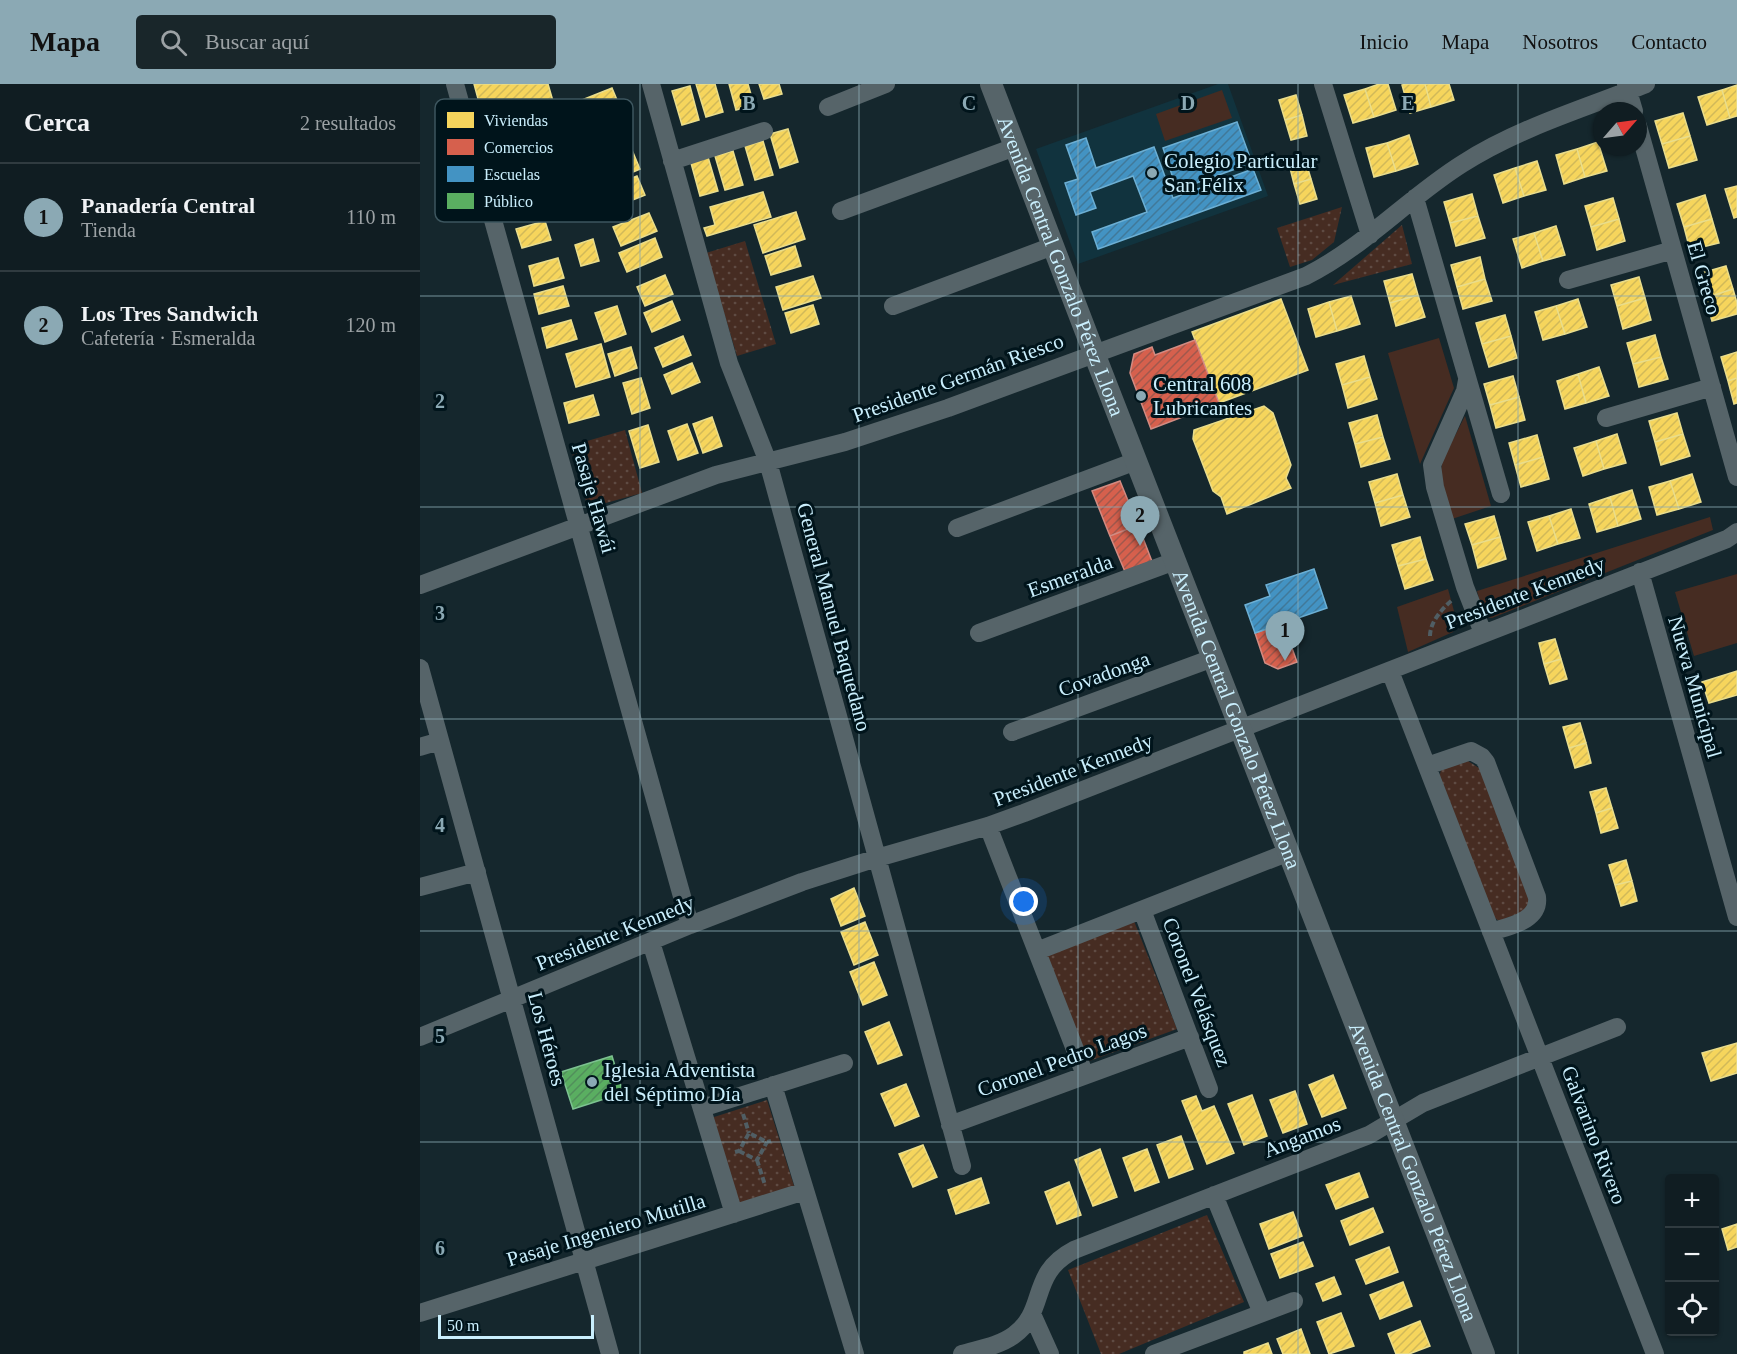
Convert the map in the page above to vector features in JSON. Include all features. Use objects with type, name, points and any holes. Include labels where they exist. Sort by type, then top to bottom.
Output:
[{"type":"street","name":"Pasaje Hawái","points":[[455,84],[459,99]]},
{"type":"street","name":"General Manuel Baquedano","points":[[651,84],[729,363],[768,462],[962,1166]]},
{"type":"street","points":[[828,106],[886,84]]},
{"type":"street","name":"Avenida Central Gonzalo Pérez Llona","points":[[991,84],[1484,1354]]},
{"type":"street","points":[[1323,84],[1370,235]]},
{"type":"street","name":"Presidente Germán Riesco","points":[[420,585],[717,475],[896,427],[1306,276],[1332,262],[1370,235],[1415,198],[1477,154],[1627,87],[1646,84]]},
{"type":"street","points":[[1627,87],[1631,102]]},
{"type":"street","points":[[672,160],[764,131]]},
{"type":"street","points":[[841,211],[1015,147]]},
{"type":"street","name":"El Greco","points":[[1646,156],[1737,477]]},
{"type":"street","points":[[1415,198],[1501,494]]},
{"type":"street","name":"Pasaje Hawái","points":[[493,222],[690,925]]},
{"type":"street","points":[[893,306],[1053,246]]},
{"type":"street","points":[[1568,280],[1673,250]]},
{"type":"street","points":[[1467,380],[1465,391],[1432,465],[1435,487],[1465,587],[1483,633]]},
{"type":"street","points":[[1606,418],[1712,387]]},
{"type":"street","points":[[957,528],[1136,461]]},
{"type":"street","name":"Presidente Kennedy","points":[[420,1037],[690,925],[802,882],[988,826],[1241,730],[1727,539],[1737,532]]},
{"type":"street","name":"Esmeralda","points":[[979,633],[1175,561]]},
{"type":"street","name":"Nueva Municipal","points":[[1640,572],[1737,917]]},
{"type":"street","name":"Covadonga","points":[[1012,732],[1213,657]]},
{"type":"street","name":"Los Héroes","points":[[420,668],[610,1354]]},
{"type":"street","name":"Galvarino Rivero","points":[[1390,671],[1655,1354]]},
{"type":"street","points":[[420,747],[440,741]]},
{"type":"street","points":[[1427,766],[1471,751],[1482,756],[1486,762],[1538,904],[1530,918],[1491,932]]},
{"type":"street","points":[[988,826],[1085,1075]]},
{"type":"street","points":[[1037,951],[1289,852]]},
{"type":"street","points":[[420,887],[477,872]]},
{"type":"street","name":"Coronel Velásquez","points":[[1142,910],[1209,1089]]},
{"type":"street","points":[[651,942],[734,1214]]},
{"type":"street","name":"Angamos","points":[[1032,1314],[1042,1281],[1064,1255],[1369,1135],[1423,1103],[1617,1027]]},
{"type":"street","name":"Coronel Pedro Lagos","points":[[950,1125],[1190,1037]]},
{"type":"street","points":[[702,1108],[844,1063]]},
{"type":"street","points":[[773,1085],[855,1354]]},
{"type":"street","name":"Pasaje Ingeniero Mutilla","points":[[420,1313],[805,1191]]},
{"type":"street","points":[[1214,1195],[1262,1313]]},
{"type":"street","points":[[1154,1354],[1294,1301]]},
{"type":"street","points":[[962,1354],[1004,1342],[1015,1334],[1032,1314],[1050,1354]]},
{"type":"path","points":[[1432,654],[1430,632],[1436,618],[1465,587]]},
{"type":"path","points":[[757,1160],[767,1142],[749,1133],[739,1151],[757,1160],[771,1202]]},
{"type":"shaded area","name":"Colegio Particular San Félix","points":[[1218,84],[1228,84],[1268,196],[1078,264],[1036,149]]},
{"type":"shaded area","points":[[1222,90],[1232,118],[1165,141],[1156,114]]},
{"type":"shaded area","points":[[1342,207],[1334,242],[1312,260],[1290,267],[1277,228]]},
{"type":"shaded area","points":[[1402,225],[1412,264],[1333,285]]},
{"type":"shaded area","points":[[745,241],[776,344],[737,356],[706,253]]},
{"type":"shaded area","points":[[1439,338],[1454,388],[1420,464],[1388,353]]},
{"type":"shaded area","points":[[1465,416],[1491,506],[1452,519],[1439,479],[1443,459]]},
{"type":"shaded area","points":[[625,430],[642,493],[588,508],[570,446]]},
{"type":"shaded area","points":[[1710,517],[1713,530],[1492,618],[1484,617],[1477,591]]},
{"type":"shaded area","points":[[1737,574],[1737,643],[1694,656],[1675,592]]},
{"type":"shaded area","points":[[1448,589],[1457,622],[1453,632],[1408,652],[1397,607]]},
{"type":"shaded area","points":[[1465,759],[1482,770],[1532,900],[1527,910],[1499,921],[1489,914],[1439,780],[1441,769]]},
{"type":"shaded area","points":[[1134,921],[1177,1029],[1084,1063],[1043,957]]},
{"type":"shaded area","points":[[767,1100],[795,1189],[739,1208],[711,1118]]},
{"type":"shaded area","points":[[1207,1215],[1244,1302],[1119,1354],[1101,1354],[1068,1270]]},
{"type":"building: Viviendas","points":[[474,84],[548,84],[552,99],[478,99]]},
{"type":"building: Viviendas","points":[[696,84],[715,84],[723,112],[706,117]]},
{"type":"building: Viviendas","points":[[729,84],[748,84],[754,105],[736,110]]},
{"type":"building: Viviendas","points":[[759,84],[779,84],[782,94],[764,99]]},
{"type":"building: Viviendas","points":[[1379,84],[1388,84],[1396,110],[1374,117],[1365,89]]},
{"type":"building: Viviendas","points":[[1425,84],[1431,107],[1410,113],[1402,85]]},
{"type":"building: Viviendas","points":[[1425,84],[1449,84],[1454,100],[1431,107]]},
{"type":"building: Viviendas","points":[[1737,85],[1737,116],[1730,118],[1722,90]]},
{"type":"building: Viviendas","points":[[690,86],[699,120],[682,125],[672,91]]},
{"type":"building: Viviendas","points":[[612,88],[617,99],[584,99]]},
{"type":"building: Viviendas","points":[[1365,89],[1374,117],[1353,123],[1344,95]]},
{"type":"building: Viviendas","points":[[1722,90],[1730,118],[1707,125],[1698,97]]},
{"type":"building: Viviendas","points":[[1296,95],[1302,115],[1285,120],[1279,100]]},
{"type":"building: Viviendas","points":[[1683,113],[1690,136],[1662,144],[1655,121]]},
{"type":"building: Viviendas","points":[[1302,115],[1307,136],[1291,140],[1285,120]]},
{"type":"building: Viviendas","points":[[788,129],[798,162],[780,168],[770,134]]},
{"type":"building: Viviendas","points":[[1409,135],[1418,164],[1396,171],[1387,143]]},
{"type":"building: Viviendas","points":[[1690,136],[1697,160],[1669,168],[1662,144]]},
{"type":"building: Viviendas","points":[[763,141],[773,175],[755,180],[745,146]]},
{"type":"building: Viviendas","points":[[1387,143],[1396,171],[1374,177],[1366,148]]},
{"type":"building: Viviendas","points":[[1593,144],[1593,156],[1602,156],[1607,171],[1585,177],[1577,149]]},
{"type":"building: Viviendas","points":[[1577,149],[1585,177],[1564,184],[1556,155]]},
{"type":"building: Viviendas","points":[[733,151],[743,185],[725,190],[715,156]]},
{"type":"building: Viviendas","points":[[633,152],[640,169],[633,172]]},
{"type":"building: Viviendas","points":[[708,157],[718,191],[700,196],[691,163]]},
{"type":"building: Viviendas","points":[[1305,159],[1311,179],[1294,184],[1289,164]]},
{"type":"building: Viviendas","points":[[1537,161],[1546,190],[1524,196],[1515,168]]},
{"type":"building: Viviendas","points":[[1515,168],[1524,196],[1503,203],[1494,175]]},
{"type":"building: Viviendas","points":[[637,176],[645,195],[633,200],[633,178]]},
{"type":"building: Viviendas","points":[[1311,179],[1317,199],[1300,204],[1294,184]]},
{"type":"building: Viviendas","points":[[1737,186],[1737,217],[1734,218],[1725,189]]},
{"type":"building: Viviendas","points":[[763,192],[771,217],[707,236],[704,228],[715,225],[710,207]]},
{"type":"building: Viviendas","points":[[1472,194],[1478,216],[1450,223],[1444,202]]},
{"type":"building: Viviendas","points":[[1705,195],[1712,219],[1684,227],[1677,204]]},
{"type":"building: Viviendas","points":[[1613,198],[1619,219],[1591,227],[1585,206]]},
{"type":"building: Viviendas","points":[[796,212],[805,239],[763,253],[754,225]]},
{"type":"building: Viviendas","points":[[649,213],[657,231],[621,246],[613,227],[633,222],[633,219]]},
{"type":"building: Viviendas","points":[[1478,216],[1485,238],[1456,246],[1450,223]]},
{"type":"building: Viviendas","points":[[1619,219],[1625,241],[1597,250],[1591,227]]},
{"type":"building: Viviendas","points":[[1712,219],[1719,243],[1690,250],[1684,227]]},
{"type":"building: Viviendas","points":[[545,222],[551,240],[522,248],[516,229]]},
{"type":"building: Viviendas","points":[[1556,226],[1565,255],[1543,261],[1534,233]]},
{"type":"building: Viviendas","points":[[1534,233],[1543,261],[1522,268],[1513,239]]},
{"type":"building: Viviendas","points":[[655,238],[662,257],[627,272],[619,253]]},
{"type":"building: Viviendas","points":[[593,239],[599,261],[581,266],[575,245]]},
{"type":"building: Viviendas","points":[[795,246],[801,266],[771,275],[765,256]]},
{"type":"building: Viviendas","points":[[1480,257],[1485,279],[1457,287],[1451,265]]},
{"type":"building: Viviendas","points":[[558,258],[564,278],[534,286],[529,266]]},
{"type":"building: Viviendas","points":[[1726,266],[1733,289],[1705,298],[1698,274]]},
{"type":"building: Viviendas","points":[[1412,274],[1418,295],[1390,303],[1384,281]]},
{"type":"building: Viviendas","points":[[665,275],[673,294],[645,306],[637,287]]},
{"type":"building: Viviendas","points":[[813,276],[821,298],[783,310],[776,287]]},
{"type":"building: Viviendas","points":[[1639,277],[1645,298],[1617,306],[1611,285]]},
{"type":"building: Viviendas","points":[[1485,279],[1492,301],[1463,309],[1457,287]]},
{"type":"building: Viviendas","points":[[563,286],[569,306],[539,314],[534,294]]},
{"type":"building: Viviendas","points":[[1733,289],[1737,314],[1712,321],[1705,298]]},
{"type":"building: Viviendas","points":[[1418,295],[1425,317],[1396,326],[1390,303]]},
{"type":"building: Viviendas","points":[[1351,296],[1360,324],[1337,331],[1329,302]]},
{"type":"building: Viviendas","points":[[1645,298],[1651,320],[1623,329],[1617,306]]},
{"type":"building: Viviendas","points":[[1281,299],[1308,370],[1219,403],[1192,332]]},
{"type":"building: Viviendas","points":[[1578,299],[1587,327],[1565,334],[1556,306]]},
{"type":"building: Viviendas","points":[[672,301],[680,320],[652,332],[644,313]]},
{"type":"building: Viviendas","points":[[1329,302],[1337,331],[1316,337],[1308,309]]},
{"type":"building: Viviendas","points":[[813,305],[819,324],[791,333],[785,313]]},
{"type":"building: Viviendas","points":[[617,306],[626,334],[605,342],[595,313]]},
{"type":"building: Viviendas","points":[[1556,306],[1565,334],[1543,340],[1535,312]]},
{"type":"building: Viviendas","points":[[1505,315],[1511,336],[1482,344],[1476,323]]},
{"type":"building: Viviendas","points":[[571,320],[577,339],[547,348],[542,328]]},
{"type":"building: Viviendas","points":[[1655,335],[1661,357],[1633,364],[1627,343]]},
{"type":"building: Viviendas","points":[[683,336],[691,355],[663,367],[655,348]]},
{"type":"building: Viviendas","points":[[1511,336],[1517,358],[1489,367],[1482,344]]},
{"type":"building: Viviendas","points":[[601,344],[610,377],[576,387],[566,354]]},
{"type":"building: Viviendas","points":[[631,347],[637,368],[615,376],[608,354]]},
{"type":"building: Viviendas","points":[[1737,352],[1737,378],[1728,381],[1721,357]]},
{"type":"building: Viviendas","points":[[1364,356],[1370,377],[1342,385],[1336,364]]},
{"type":"building: Viviendas","points":[[1661,357],[1668,379],[1639,387],[1633,364]]},
{"type":"building: Viviendas","points":[[692,363],[700,382],[672,394],[664,375]]},
{"type":"building: Viviendas","points":[[1599,367],[1609,396],[1586,403],[1578,374]]},
{"type":"building: Viviendas","points":[[1578,374],[1586,403],[1565,409],[1557,381]]},
{"type":"building: Viviendas","points":[[1513,376],[1519,397],[1490,405],[1484,384]]},
{"type":"building: Viviendas","points":[[1370,377],[1377,399],[1348,408],[1342,385]]},
{"type":"building: Viviendas","points":[[641,378],[650,408],[632,414],[623,383]]},
{"type":"building: Viviendas","points":[[1737,378],[1737,403],[1734,404],[1728,381]]},
{"type":"building: Viviendas","points":[[593,395],[599,415],[569,423],[564,403]]},
{"type":"building: Viviendas","points":[[1519,397],[1525,420],[1496,428],[1490,405]]},
{"type":"building: Viviendas","points":[[1264,406],[1273,413],[1291,465],[1286,478],[1291,488],[1227,514],[1221,497],[1213,491],[1193,439],[1194,430]]},
{"type":"building: Viviendas","points":[[1677,413],[1683,434],[1655,442],[1649,421]]},
{"type":"building: Viviendas","points":[[1377,415],[1383,437],[1355,444],[1349,423]]},
{"type":"building: Viviendas","points":[[712,417],[722,446],[703,453],[693,424]]},
{"type":"building: Viviendas","points":[[687,424],[698,453],[678,460],[668,431]]},
{"type":"building: Viviendas","points":[[648,425],[659,462],[640,468],[629,431]]},
{"type":"building: Viviendas","points":[[1617,434],[1626,463],[1604,469],[1596,441]]},
{"type":"building: Viviendas","points":[[1683,434],[1690,456],[1661,465],[1655,442]]},
{"type":"building: Viviendas","points":[[1537,435],[1543,457],[1515,465],[1509,443]]},
{"type":"building: Viviendas","points":[[1383,437],[1390,459],[1361,467],[1355,444]]},
{"type":"building: Viviendas","points":[[1596,441],[1604,469],[1583,476],[1574,448]]},
{"type":"building: Viviendas","points":[[1543,457],[1549,479],[1521,487],[1515,465]]},
{"type":"building: Viviendas","points":[[1397,474],[1403,495],[1375,503],[1369,482]]},
{"type":"building: Viviendas","points":[[1692,474],[1701,502],[1679,509],[1670,481]]},
{"type":"building: Viviendas","points":[[1670,481],[1679,509],[1657,515],[1649,487]]},
{"type":"building: Viviendas","points":[[1632,490],[1641,519],[1618,526],[1610,497]]},
{"type":"building: Viviendas","points":[[1403,495],[1410,517],[1381,526],[1375,503]]},
{"type":"building: Viviendas","points":[[1610,497],[1618,526],[1597,532],[1589,504]]},
{"type":"building: Viviendas","points":[[1571,509],[1580,538],[1558,544],[1549,516]]},
{"type":"building: Viviendas","points":[[1494,516],[1500,537],[1472,545],[1465,524]]},
{"type":"building: Viviendas","points":[[1549,516],[1558,544],[1537,551],[1528,522]]},
{"type":"building: Viviendas","points":[[1420,537],[1426,559],[1398,566],[1392,545]]},
{"type":"building: Viviendas","points":[[1500,537],[1506,559],[1478,568],[1472,545]]},
{"type":"building: Viviendas","points":[[1426,559],[1433,580],[1405,589],[1398,566]]},
{"type":"building: Viviendas","points":[[1555,639],[1561,659],[1544,664],[1539,643]]},
{"type":"building: Viviendas","points":[[1561,659],[1567,679],[1550,684],[1544,664]]},
{"type":"building: Viviendas","points":[[1737,671],[1737,695],[1709,703],[1702,682]]},
{"type":"building: Viviendas","points":[[1580,723],[1586,743],[1569,748],[1563,727]]},
{"type":"building: Viviendas","points":[[1586,743],[1591,763],[1575,768],[1569,748]]},
{"type":"building: Viviendas","points":[[1606,788],[1612,808],[1596,813],[1590,792]]},
{"type":"building: Viviendas","points":[[1612,808],[1618,828],[1601,833],[1596,813]]},
{"type":"building: Viviendas","points":[[1626,860],[1632,881],[1615,885],[1609,865]]},
{"type":"building: Viviendas","points":[[1632,881],[1637,901],[1621,906],[1615,885]]},
{"type":"building: Viviendas","points":[[854,888],[865,916],[841,926],[831,899]]},
{"type":"building: Viviendas","points":[[865,922],[878,955],[854,965],[841,932]]},
{"type":"building: Viviendas","points":[[874,962],[887,995],[863,1005],[850,972]]},
{"type":"building: Viviendas","points":[[889,1022],[902,1055],[878,1064],[865,1032]]},
{"type":"building: Viviendas","points":[[1737,1043],[1737,1073],[1711,1081],[1702,1053]]},
{"type":"building: Viviendas","points":[[1333,1075],[1346,1108],[1322,1117],[1309,1085]]},
{"type":"building: Viviendas","points":[[906,1084],[919,1116],[895,1126],[881,1094]]},
{"type":"building: Viviendas","points":[[1295,1091],[1307,1124],[1283,1133],[1270,1100]]},
{"type":"building: Viviendas","points":[[1252,1095],[1267,1136],[1244,1145],[1228,1104]]},
{"type":"building: Viviendas","points":[[1196,1096],[1202,1111],[1214,1106],[1234,1153],[1207,1164],[1182,1101]]},
{"type":"building: Viviendas","points":[[1181,1136],[1193,1169],[1169,1178],[1157,1145]]},
{"type":"building: Viviendas","points":[[923,1145],[937,1177],[913,1187],[899,1154]]},
{"type":"building: Viviendas","points":[[1100,1149],[1117,1197],[1093,1206],[1075,1160]]},
{"type":"building: Viviendas","points":[[1147,1149],[1159,1182],[1135,1191],[1123,1158]]},
{"type":"building: Viviendas","points":[[1359,1173],[1368,1197],[1336,1209],[1326,1185]]},
{"type":"building: Viviendas","points":[[981,1178],[989,1203],[956,1214],[948,1190]]},
{"type":"building: Viviendas","points":[[1069,1182],[1081,1215],[1057,1224],[1045,1192]]},
{"type":"building: Viviendas","points":[[1373,1208],[1383,1232],[1350,1245],[1341,1221]]},
{"type":"building: Viviendas","points":[[1293,1212],[1302,1236],[1269,1249],[1260,1224]]},
{"type":"building: Viviendas","points":[[1737,1224],[1737,1247],[1728,1250],[1722,1229]]},
{"type":"building: Viviendas","points":[[1303,1242],[1313,1266],[1280,1278],[1271,1254]]},
{"type":"building: Viviendas","points":[[1389,1247],[1398,1272],[1366,1284],[1356,1260]]},
{"type":"building: Viviendas","points":[[1334,1277],[1341,1294],[1323,1301],[1316,1284]]},
{"type":"building: Viviendas","points":[[1403,1282],[1412,1306],[1380,1319],[1370,1295]]},
{"type":"building: Viviendas","points":[[1341,1313],[1354,1346],[1329,1354],[1317,1322]]},
{"type":"building: Viviendas","points":[[1420,1321],[1430,1346],[1409,1354],[1396,1354],[1388,1334]]},
{"type":"building: Viviendas","points":[[1301,1329],[1310,1354],[1283,1354],[1277,1339]]},
{"type":"building: Viviendas","points":[[1268,1343],[1272,1354],[1244,1354],[1244,1352]]},
{"type":"building: Comercios","points":[[1195,340],[1219,403],[1151,429],[1130,373],[1134,354],[1152,347],[1155,355]]},
{"type":"building: Comercios","points":[[1120,481],[1138,525],[1110,536],[1092,491]]},
{"type":"building: Comercios","points":[[1138,525],[1153,564],[1126,574],[1110,536]]},
{"type":"building: Comercios","points":[[1283,623],[1297,662],[1278,669],[1265,663],[1255,633]]},
{"type":"building: Escuelas","points":[[1237,122],[1252,163],[1177,190],[1163,148]]},
{"type":"building: Escuelas","points":[[1086,138],[1096,168],[1154,147],[1173,198],[1253,169],[1261,190],[1098,249],[1092,232],[1147,212],[1133,176],[1090,192],[1096,208],[1076,215],[1065,183],[1078,179],[1066,145]]},
{"type":"building: Escuelas","points":[[1314,569],[1327,608],[1255,633],[1245,605],[1270,596],[1266,585]]},
{"type":"building: Público","name":"Iglesia Adventista del Séptimo Día","points":[[612,1056],[623,1093],[573,1109],[561,1072]]},
{"type":"place","name":"Colegio Particular San Félix","points":[[1152,173]]},
{"type":"place","name":"Central 608 Lubricantes","points":[[1141,396]]},
{"type":"place","name":"Los Tres Sandwich","points":[[1140,546]]},
{"type":"place","name":"Panadería Central","points":[[1285,661]]},
{"type":"place","name":"Iglesia Adventista del Séptimo Día","points":[[592,1082]]}]
